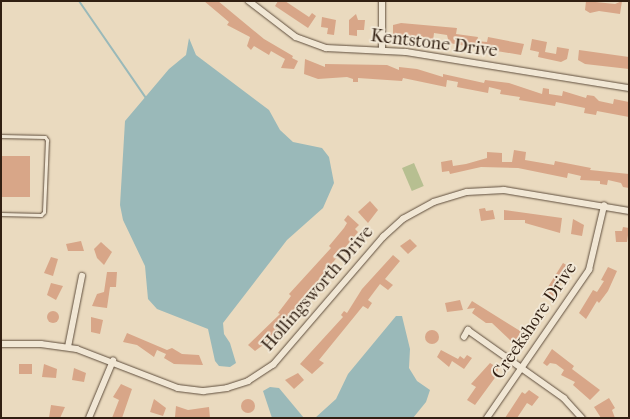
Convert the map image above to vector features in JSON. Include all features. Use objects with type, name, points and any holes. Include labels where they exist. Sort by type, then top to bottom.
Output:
[{"type":"street","name":"Kentstone Drive","points":[[249,1],[289,33],[308,42],[334,49],[382,50],[629,88]]},
{"type":"street","points":[[382,1],[382,50]]},
{"type":"street","name":"Hollingsworth Drive","points":[[1,344],[68,347],[113,362],[178,388],[204,391],[236,385],[273,365],[383,237],[425,206],[458,194],[498,190],[629,211]]},
{"type":"street","name":"Creekshore Drive","points":[[487,418],[589,270],[604,206]]},
{"type":"street","points":[[68,347],[82,276]]},
{"type":"street","points":[[464,337],[468,330],[564,398],[582,418]]},
{"type":"street","points":[[89,418],[113,362]]},
{"type":"lane","points":[[1,136],[45,137],[47,140],[46,208],[40,215],[1,214]]},
{"type":"green space","points":[[414,163],[424,186],[412,191],[402,168]]},
{"type":"water","points":[[189,38],[196,55],[269,110],[280,130],[293,142],[322,148],[329,157],[334,183],[323,208],[287,240],[223,323],[224,334],[230,343],[236,363],[230,367],[219,366],[215,361],[208,329],[157,309],[148,299],[145,266],[123,220],[120,205],[125,121],[169,69],[186,55]]},
{"type":"water","points":[[396,316],[402,316],[410,349],[409,368],[417,381],[430,390],[426,402],[413,418],[315,418],[336,399],[348,374]]},
{"type":"water","points":[[270,387],[279,388],[304,418],[272,418],[263,391]]},
{"type":"building","points":[[204,1],[218,1],[264,39],[293,56],[292,58],[298,61],[294,69],[281,68],[285,59],[271,51],[269,55],[254,46],[251,50],[247,46],[250,37],[227,25],[229,22]]},
{"type":"building","points":[[278,1],[285,1],[309,17],[312,13],[316,16],[308,28],[275,6]]},
{"type":"building","points":[[586,1],[615,4],[622,1],[620,14],[599,11],[590,13],[585,10]]},
{"type":"building","points":[[356,14],[358,20],[365,20],[364,30],[357,30],[357,36],[349,35],[349,20]]},
{"type":"building","points":[[322,17],[336,20],[334,35],[327,34],[328,28],[321,27]]},
{"type":"building","points":[[401,23],[457,28],[456,34],[478,37],[477,41],[487,42],[488,37],[524,44],[521,55],[449,43],[447,35],[434,33],[433,41],[425,40],[426,37],[393,36],[393,25]]},
{"type":"building","points":[[532,39],[547,42],[545,52],[556,54],[557,47],[569,49],[567,59],[561,62],[538,57],[539,52],[530,50]]},
{"type":"building","points":[[579,50],[629,57],[629,69],[585,64],[578,60]]},
{"type":"building","points":[[305,59],[325,67],[325,64],[387,65],[399,70],[399,67],[417,69],[443,77],[443,74],[484,83],[485,80],[509,83],[542,94],[543,88],[549,89],[549,94],[562,96],[563,91],[586,98],[587,95],[594,96],[599,101],[613,104],[614,99],[629,102],[629,117],[597,111],[596,115],[584,113],[585,108],[556,102],[555,106],[519,100],[520,97],[500,94],[501,90],[489,87],[488,93],[457,87],[458,82],[447,80],[446,87],[403,78],[402,81],[358,78],[358,82],[353,82],[353,79],[347,77],[318,79],[304,74]]},
{"type":"building","points":[[514,150],[526,152],[525,160],[554,165],[555,161],[591,168],[590,170],[629,174],[629,188],[623,187],[621,183],[608,180],[607,185],[600,184],[600,181],[580,180],[581,176],[568,173],[567,178],[518,168],[481,167],[450,174],[449,171],[442,172],[441,162],[452,160],[453,166],[466,164],[487,158],[487,152],[502,153],[502,162],[512,162]]},
{"type":"building","points":[[1,156],[30,156],[30,197],[1,197]]},
{"type":"building","points":[[370,201],[378,210],[368,223],[358,212]]},
{"type":"building","points":[[485,208],[486,211],[493,210],[495,219],[481,221],[479,209]]},
{"type":"building","points":[[504,210],[562,218],[560,233],[525,223],[525,220],[504,220]]},
{"type":"building","points":[[348,215],[359,225],[355,229],[358,232],[267,342],[255,351],[248,345],[280,314],[278,313],[291,296],[289,294],[331,248],[329,246],[347,223],[344,220]]},
{"type":"building","points":[[573,219],[584,225],[582,236],[571,234]]},
{"type":"building","points":[[623,227],[629,228],[627,242],[616,242],[615,231],[622,231]]},
{"type":"building","points":[[410,239],[417,246],[408,254],[400,246]]},
{"type":"building","points":[[81,241],[84,251],[68,251],[66,244]]},
{"type":"building","points":[[101,242],[112,252],[104,265],[97,258],[94,249]]},
{"type":"building","points":[[393,255],[400,261],[385,279],[393,285],[388,290],[380,284],[368,300],[372,303],[368,309],[363,306],[319,360],[324,363],[312,374],[300,364],[343,317],[341,315],[344,311],[347,313],[362,289]]},
{"type":"building","points":[[51,257],[58,259],[53,276],[44,273]]},
{"type":"building","points":[[563,263],[571,268],[552,297],[544,293]]},
{"type":"building","points":[[608,267],[617,271],[608,291],[599,303],[597,301],[586,319],[579,313],[593,290],[597,292],[604,281],[601,280]]},
{"type":"building","points":[[107,272],[117,272],[116,287],[110,287],[107,308],[92,306],[97,294],[104,292]]},
{"type":"building","points":[[51,283],[63,286],[56,300],[47,295]]},
{"type":"building","points":[[460,300],[463,310],[447,312],[445,303]]},
{"type":"building","points":[[472,301],[525,334],[519,342],[513,338],[511,341],[492,323],[486,323],[472,313],[475,308],[467,309]]},
{"type":"building","points":[[55,311],[58,312],[58,322],[51,323],[48,322],[47,315],[48,312]]},
{"type":"building","points":[[91,317],[103,320],[100,334],[91,332]]},
{"type":"building","points":[[432,330],[437,332],[439,337],[437,342],[432,344],[427,342],[425,337],[427,332]]},
{"type":"building","points":[[127,333],[167,350],[172,348],[182,354],[199,355],[203,365],[174,364],[164,358],[166,354],[157,350],[154,357],[137,345],[123,342]]},
{"type":"building","points":[[552,349],[574,366],[572,369],[600,390],[590,400],[573,385],[575,382],[561,375],[564,370],[556,364],[550,363],[547,366],[543,363]]},
{"type":"building","points":[[441,350],[458,359],[460,356],[464,359],[467,355],[472,358],[464,369],[452,361],[449,367],[437,357]]},
{"type":"building","points":[[490,363],[498,368],[497,375],[475,405],[467,400],[476,387],[471,384]]},
{"type":"building","points":[[19,364],[32,364],[32,374],[19,374]]},
{"type":"building","points":[[44,364],[57,369],[56,378],[42,377]]},
{"type":"building","points":[[74,368],[86,373],[84,382],[72,380]]},
{"type":"building","points":[[298,373],[304,380],[294,389],[285,380]]},
{"type":"building","points":[[121,384],[132,389],[122,418],[112,418],[119,400],[113,397]]},
{"type":"building","points":[[529,390],[539,397],[532,406],[527,403],[517,418],[505,418],[522,392],[525,394]]},
{"type":"building","points":[[609,398],[615,408],[612,410],[615,418],[601,418],[594,407]]},
{"type":"building","points":[[154,399],[166,408],[163,416],[150,412]]},
{"type":"building","points":[[248,399],[253,401],[255,406],[253,411],[248,413],[243,411],[241,406],[243,401]]},
{"type":"building","points":[[51,405],[65,407],[60,418],[49,418]]},
{"type":"building","points":[[176,406],[188,410],[209,407],[210,418],[175,417]]},
{"type":"waterway","points":[[79,1],[146,98]]}]
